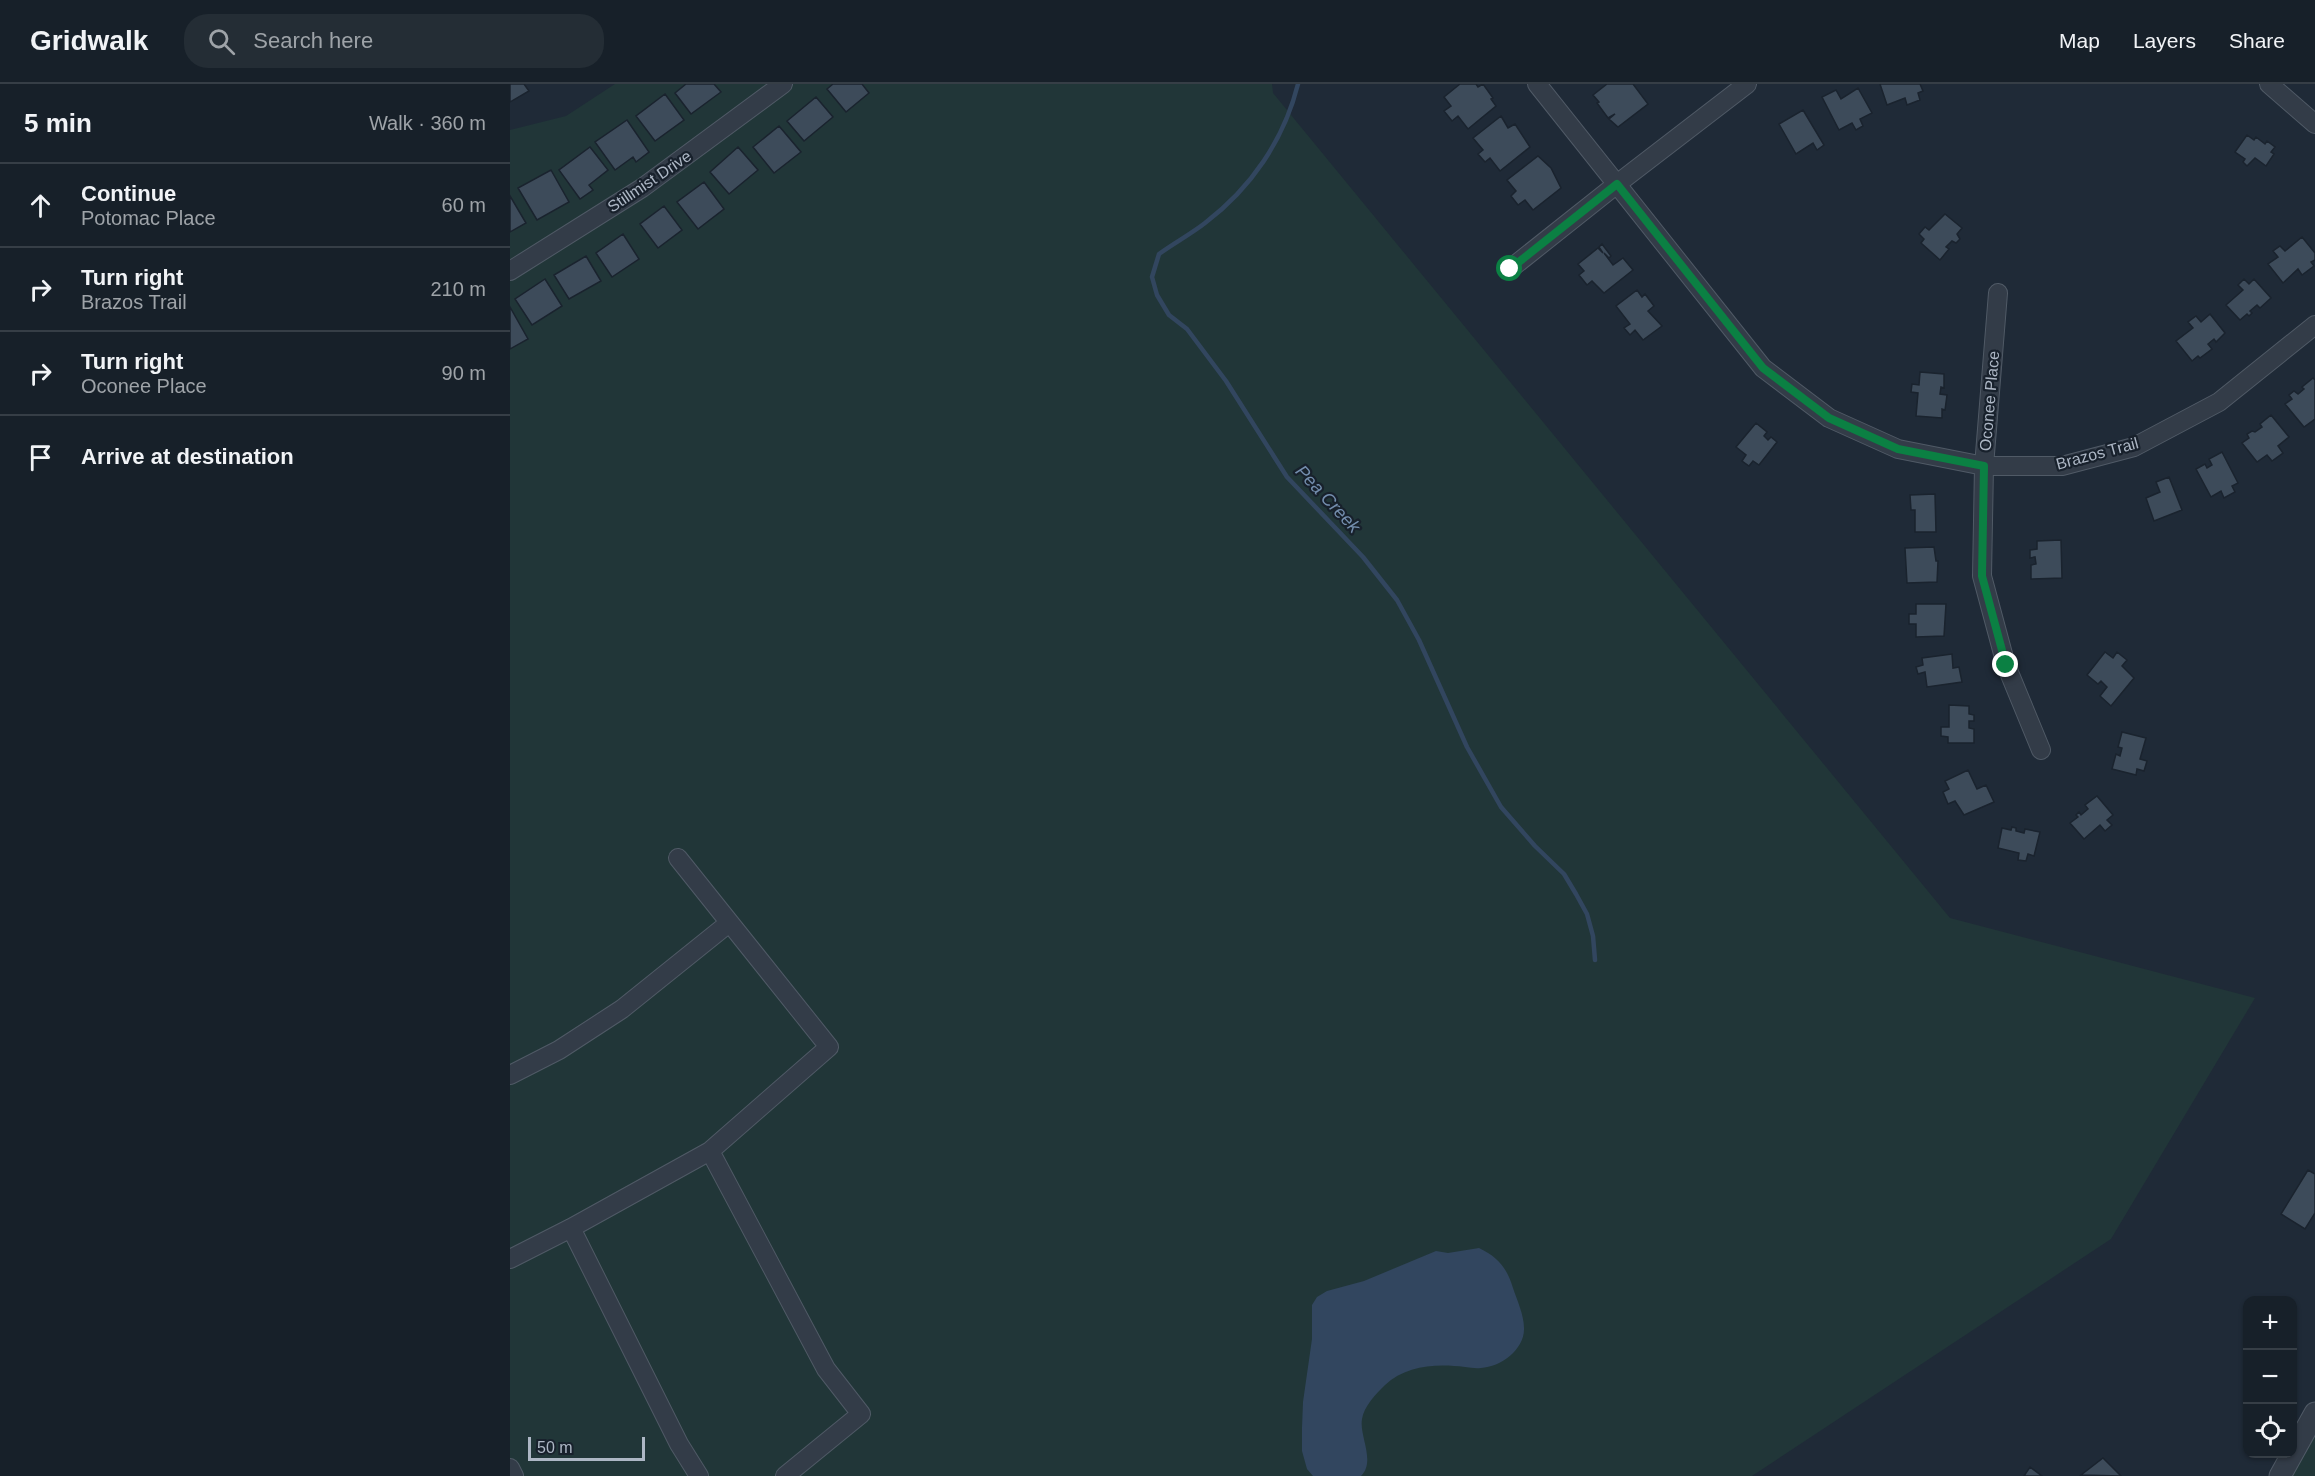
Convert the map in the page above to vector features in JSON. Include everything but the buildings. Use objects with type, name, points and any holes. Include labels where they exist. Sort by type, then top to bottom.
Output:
[{"type":"street","name":"Stillmist Drive","points":[[510,271],[642,188],[783,84]]},
{"type":"street","name":"Brazos Trail","points":[[1538,84],[1763,368],[1829,418],[1898,449],[1984,466],[2062,466],[2134,447],[2219,402],[2315,325]]},
{"type":"street","points":[[1510,269],[1747,84]]},
{"type":"street","points":[[2269,84],[2315,124]]},
{"type":"street","name":"Oconee Place","points":[[1998,293],[1984,466],[1982,576],[2006,665],[2041,750]]},
{"type":"street","points":[[510,1259],[710,1151],[829,1047],[678,858]]},
{"type":"street","points":[[510,1075],[560,1050],[622,1009],[729,923]]},
{"type":"street","points":[[710,1151],[826,1369],[861,1414],[785,1476]]},
{"type":"street","points":[[571,1228],[679,1444],[699,1476]]},
{"type":"street","points":[[2280,1476],[2312,1426]]},
{"type":"street","points":[[510,1468],[514,1476]]},
{"type":"green space","points":[[615,84],[1272,84],[1273,93],[1950,918],[2255,998],[2111,1239],[1752,1476],[510,1476],[510,130],[566,116]]},
{"type":"green space","points":[[2315,1431],[2315,1476],[2290,1476]]},
{"type":"water","points":[[1479,1248],[1497,1259],[1511,1281],[1524,1323],[1521,1343],[1516,1350],[1504,1360],[1489,1367],[1417,1368],[1392,1379],[1374,1396],[1363,1414],[1362,1426],[1367,1463],[1361,1476],[1313,1476],[1307,1469],[1302,1451],[1302,1428],[1303,1402],[1312,1339],[1312,1305],[1317,1297],[1327,1291],[1364,1281],[1436,1251],[1448,1253]]},
{"type":"waterway","name":"Pea Creek","points":[[1298,84],[1292,105],[1275,143],[1251,178],[1222,209],[1159,254],[1152,277],[1157,295],[1169,315],[1187,329],[1226,381],[1287,477],[1363,557],[1397,600],[1419,640],[1467,747],[1501,807],[1535,846],[1564,874],[1587,914],[1593,936],[1595,960]]},
{"type":"route","points":[[1510,269],[1617,184],[1763,368],[1829,418],[1898,449],[1984,466],[1982,576],[2006,665]]}]
